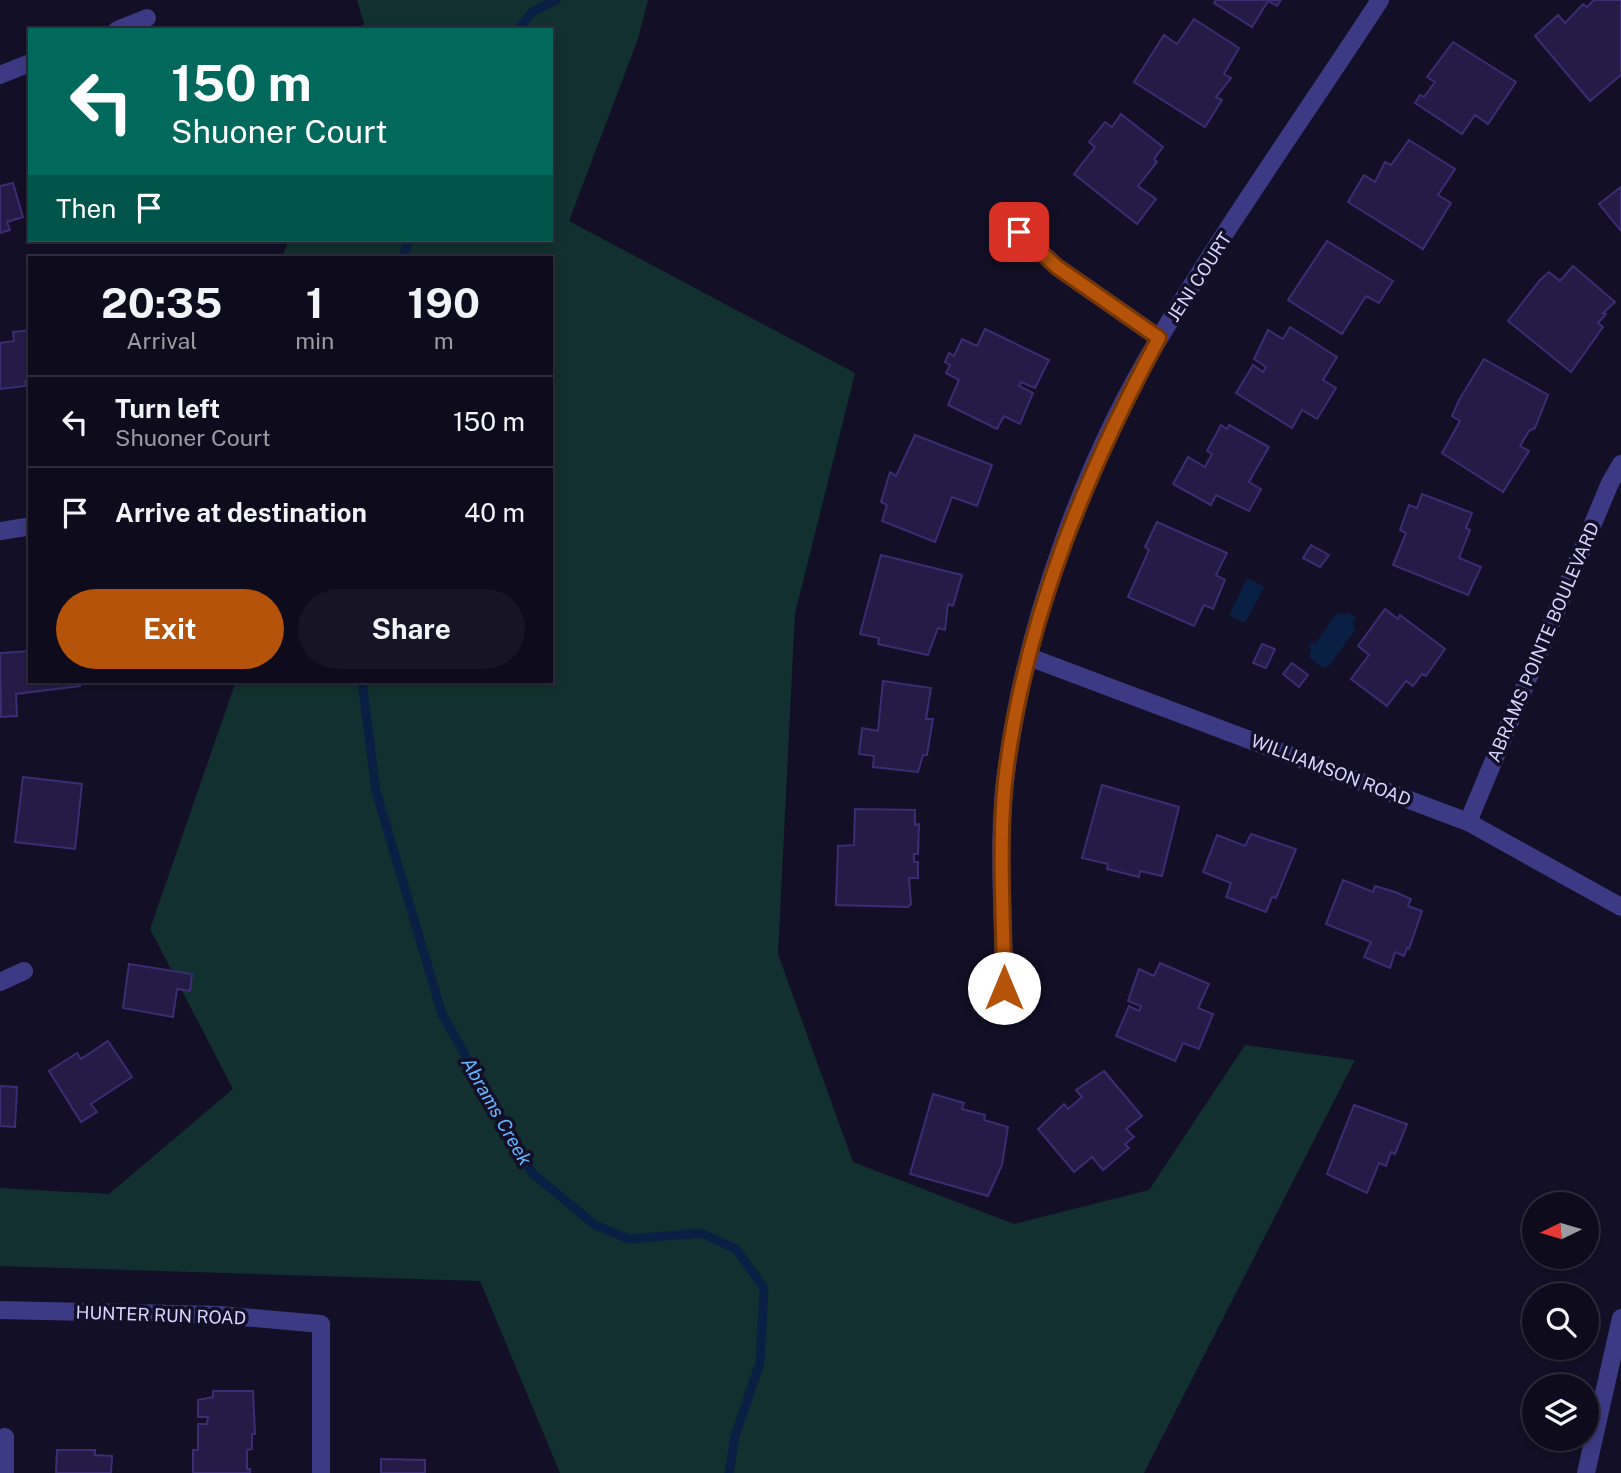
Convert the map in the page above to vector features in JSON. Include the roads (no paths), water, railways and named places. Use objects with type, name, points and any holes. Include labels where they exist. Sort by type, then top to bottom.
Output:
[{"type":"street","name":"JENI COURT","points":[[1004,988],[1003,826],[1006,766],[1029,657],[1050,579],[1077,503],[1159,338],[1380,0]]},
{"type":"street","points":[[122,28],[147,18]]},
{"type":"street","points":[[0,75],[28,64]]},
{"type":"street","points":[[1019,232],[1057,267],[1159,338]]},
{"type":"street","name":"ABRAMS POINTE BOULEVARD","points":[[1468,822],[1610,483],[1621,464]]},
{"type":"street","points":[[0,531],[26,527]]},
{"type":"street","name":"WILLIAMSON ROAD","points":[[1029,657],[1468,822],[1621,907]]},
{"type":"street","points":[[0,982],[24,971]]},
{"type":"street","name":"HUNTER RUN ROAD","points":[[0,1310],[206,1315],[321,1324],[321,1473]]},
{"type":"street","points":[[1586,1473],[1621,1318]]},
{"type":"street","points":[[5,1437],[5,1473]]},
{"type":"water","points":[[1247,578],[1264,587],[1245,623],[1230,616],[1230,613]]},
{"type":"water","points":[[1348,612],[1356,618],[1353,622],[1355,630],[1329,666],[1323,668],[1309,657],[1311,649],[1308,646],[1311,642],[1315,644],[1337,613],[1345,615]]},
{"type":"waterway","name":"Abrams Creek","points":[[520,28],[532,12],[556,0]]},
{"type":"waterway","name":"Abrams Creek","points":[[403,256],[408,242]]},
{"type":"waterway","name":"Abrams Creek","points":[[362,683],[376,791],[442,1014],[532,1173],[595,1225],[629,1239],[701,1233],[736,1249],[764,1288],[760,1363],[735,1436],[729,1473]]}]
